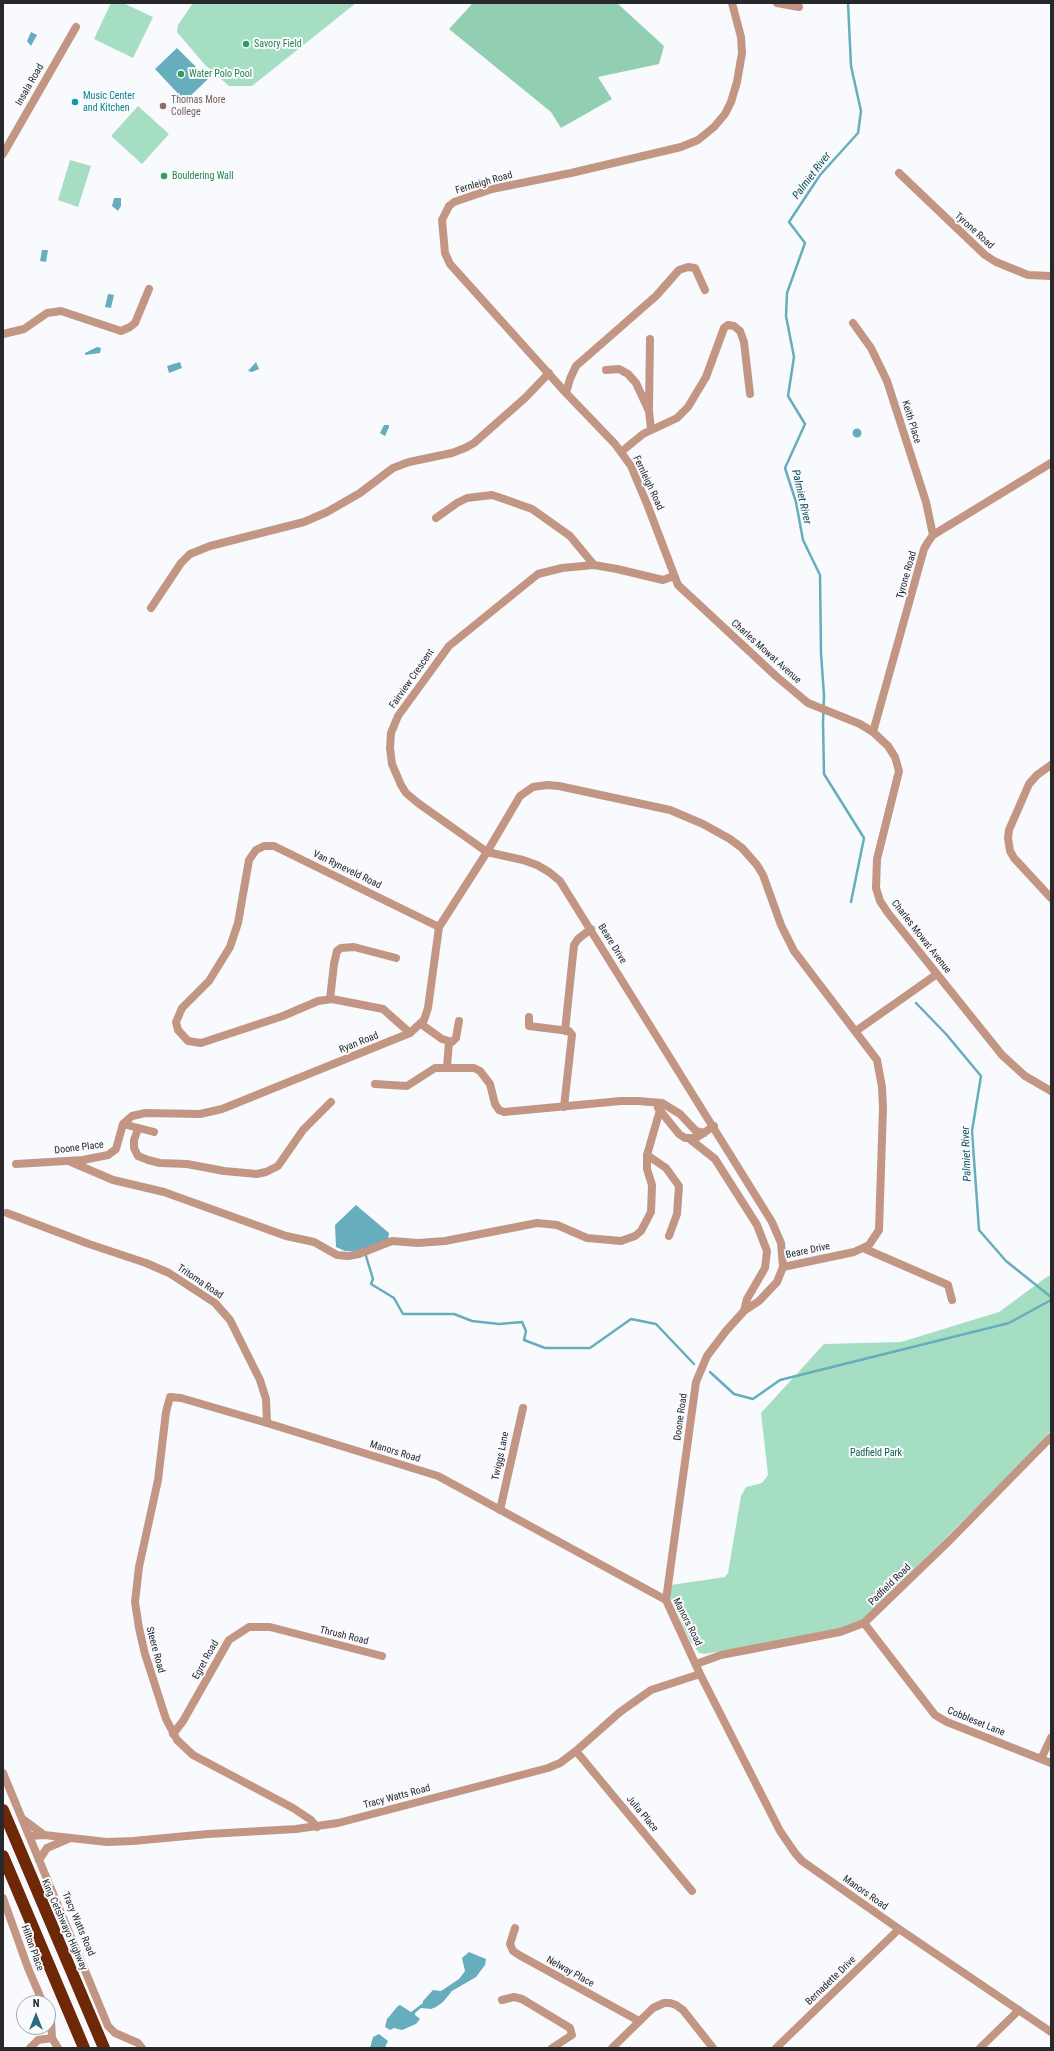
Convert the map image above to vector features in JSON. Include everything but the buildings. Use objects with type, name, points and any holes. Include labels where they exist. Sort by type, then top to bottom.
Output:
[{"type":"highway","name":"King Cetshwayo Highway","points":[[3,1810],[104,2048]]},
{"type":"highway","points":[[3,1856],[84,2048]]},
{"type":"street","name":"Fernleigh Road","points":[[674,576],[648,504],[631,466],[621,452],[450,264],[445,253],[443,242],[442,220],[448,206],[454,202],[492,189],[659,154],[681,148],[698,140],[725,114],[737,82],[742,53],[741,37],[732,3]]},
{"type":"street","points":[[777,3],[799,7]]},
{"type":"street","name":"Insala Road","points":[[3,154],[76,27]]},
{"type":"street","name":"Tyrone Road","points":[[899,172],[985,255],[996,262],[1028,275],[1051,276]]},
{"type":"street","points":[[566,393],[576,366],[666,287],[679,270],[688,267],[695,268],[705,290]]},
{"type":"street","points":[[3,334],[24,329],[47,313],[62,311],[121,331],[130,328],[135,323],[149,289]]},
{"type":"street","name":"Keith Place","points":[[853,322],[871,348],[887,381],[926,502],[933,535]]},
{"type":"street","points":[[621,452],[652,429],[677,418],[688,407],[706,377],[724,328],[728,325],[734,326],[740,331],[744,342],[750,394]]},
{"type":"street","points":[[650,339],[649,411],[652,429]]},
{"type":"street","points":[[606,370],[619,369],[628,374],[636,383],[649,411]]},
{"type":"street","points":[[151,608],[181,563],[190,554],[210,546],[304,522],[327,512],[360,493],[393,468],[408,462],[452,453],[466,448],[474,443],[525,398],[549,373]]},
{"type":"street","name":"Tyrone Road","points":[[873,732],[924,549],[933,535],[1051,462]]},
{"type":"street","points":[[436,518],[457,503],[467,498],[492,495],[532,509],[570,536],[594,565]]},
{"type":"street","name":"Fairview Crescent","points":[[487,852],[406,793],[392,764],[390,748],[391,733],[395,722],[449,646],[529,579],[544,571],[594,565],[617,568],[663,580],[674,576]]},
{"type":"street","name":"Charles Mowat Avenue","points":[[674,576],[678,585],[777,677],[808,703],[846,718],[873,732],[888,746],[895,757],[899,771],[877,859],[876,888],[880,901],[937,974],[1012,1065],[1025,1076],[1051,1091]]},
{"type":"street","points":[[1051,765],[1037,775],[1029,784],[1009,830],[1008,844],[1014,858],[1051,898]]},
{"type":"street","name":"Beare Drive","points":[[540,785],[559,786],[670,810],[703,824],[730,839],[742,848],[757,865],[765,881],[781,925],[794,951],[877,1060],[884,1108],[880,1225],[876,1238],[869,1245],[854,1252],[783,1267],[781,1243],[772,1222],[591,929],[560,881],[549,872],[523,860],[487,852],[520,796],[533,787],[540,785]]},
{"type":"street","name":"Van Ryneveld Road","points":[[330,999],[318,1001],[282,1016],[201,1043],[188,1041],[178,1030],[176,1022],[182,1008],[210,981],[230,947],[238,923],[249,860],[252,854],[260,848],[269,845],[274,846],[439,927]]},
{"type":"street","name":"Ryan Road","points":[[123,1124],[128,1119],[138,1114],[189,1115],[222,1109],[410,1033],[421,1024],[428,1008],[431,996],[439,927],[487,852]]},
{"type":"street","points":[[565,1031],[574,945],[578,938],[591,929]]},
{"type":"street","points":[[396,958],[354,947],[341,948],[337,951],[334,964],[330,999],[383,1009],[410,1033]]},
{"type":"street","points":[[856,1031],[937,974]]},
{"type":"street","points":[[529,1017],[529,1025],[531,1027],[565,1031],[570,1033],[572,1037],[564,1107]]},
{"type":"street","points":[[449,1042],[456,1038],[459,1021]]},
{"type":"street","points":[[421,1024],[442,1039],[449,1042]]},
{"type":"street","points":[[447,1067],[449,1042]]},
{"type":"street","points":[[375,1084],[408,1086],[431,1070],[447,1067],[474,1068],[480,1071],[492,1087],[497,1108],[504,1112],[621,1100],[659,1106],[680,1114],[696,1130],[704,1133]]},
{"type":"street","points":[[138,1129],[134,1140],[134,1148],[138,1156],[148,1160],[160,1163],[187,1164],[224,1171],[257,1174],[266,1172],[278,1166],[303,1130],[331,1102]]},
{"type":"street","points":[[659,1106],[679,1134],[691,1140],[714,1158],[757,1225],[767,1251],[766,1268],[747,1299],[744,1311]]},
{"type":"street","points":[[68,1161],[113,1180],[164,1192],[286,1236],[314,1242],[337,1255],[348,1256],[392,1241],[445,1241],[537,1223],[557,1225],[587,1238],[609,1241],[629,1239],[642,1231],[651,1212],[652,1185],[648,1169],[647,1155],[659,1106]]},
{"type":"street","points":[[123,1124],[154,1132]]},
{"type":"street","name":"Doone Place","points":[[16,1164],[68,1161],[108,1156],[116,1149],[123,1124]]},
{"type":"street","points":[[691,1140],[714,1126]]},
{"type":"street","points":[[647,1155],[666,1168],[679,1186],[677,1214],[669,1236]]},
{"type":"street","name":"Tritoma Road","points":[[7,1214],[146,1263],[169,1273],[216,1303],[230,1320],[260,1380],[266,1399],[267,1423]]},
{"type":"street","points":[[863,1248],[948,1285],[952,1300]]},
{"type":"street","name":"Doone Road","points":[[666,1600],[696,1382],[707,1356],[744,1311],[768,1292],[781,1275],[783,1267]]},
{"type":"street","name":"Manors Road","points":[[170,1397],[181,1398],[267,1423],[430,1473],[666,1600],[700,1674],[780,1831],[802,1861],[1051,2032]]},
{"type":"street","name":"Steere Road","points":[[170,1397],[167,1406],[158,1480],[139,1567],[136,1602],[139,1628],[145,1654],[173,1734],[182,1745],[192,1755],[298,1811],[318,1827]]},
{"type":"street","name":"Twiggs Lane","points":[[500,1510],[523,1408]]},
{"type":"street","name":"Padfield Road","points":[[696,1664],[721,1656],[840,1632],[864,1623],[933,1557],[1051,1437]]},
{"type":"street","name":"Cobbleset Lane","points":[[864,1623],[935,1715],[947,1722],[1051,1763]]},
{"type":"street","name":"Egret Road","points":[[173,1734],[183,1721],[233,1635],[249,1627],[257,1626],[301,1635]]},
{"type":"street","name":"Thrush Road","points":[[301,1635],[382,1656]]},
{"type":"street","name":"Tracy Watts Road","points":[[142,2048],[138,2043],[115,2033],[108,2026],[81,1957],[30,1836],[44,1835],[107,1842],[318,1827],[534,1772],[560,1762],[576,1751],[620,1712],[652,1690],[700,1674]]},
{"type":"street","points":[[1041,1759],[1051,1738]]},
{"type":"street","name":"Julia Place","points":[[576,1751],[692,1891]]},
{"type":"street","points":[[3,1773],[30,1836]]},
{"type":"street","points":[[23,1819],[44,1835]]},
{"type":"street","name":"Tracy Watts Road","points":[[39,1860],[50,1845],[68,1838]]},
{"type":"street","name":"Hilton Place","points":[[3,1898],[28,1968],[40,1995]]},
{"type":"street","name":"Nelway Place","points":[[515,1928],[510,1944],[513,1950],[519,1955],[639,2020]]},
{"type":"street","name":"Bernadette Drive","points":[[776,2048],[899,1929]]},
{"type":"street","points":[[502,2000],[514,1997],[522,1999],[570,2028],[572,2035],[552,2048]]},
{"type":"street","points":[[612,2048],[639,2020],[658,2005],[670,2003],[676,2005],[713,2048]]},
{"type":"street","points":[[980,2048],[1019,2010]]},
{"type":"street","points":[[52,2035],[58,2048]]},
{"type":"street","points":[[30,2048],[38,2040],[52,2038]]},
{"type":"green space","points":[[111,3],[123,3],[153,17],[133,58],[94,39]]},
{"type":"green space","name":"Savory Field","points":[[193,3],[356,3],[252,86],[229,86],[205,65],[177,32],[178,25]]},
{"type":"green space","points":[[473,3],[617,3],[664,46],[659,64],[598,77],[612,99],[561,128],[551,112],[449,29]]},
{"type":"green space","points":[[138,106],[169,134],[142,164],[111,136]]},
{"type":"green space","points":[[70,160],[91,166],[78,207],[58,200]]},
{"type":"green space","name":"Padfield Park","points":[[1048,1276],[1051,1277],[1051,1430],[1041,1443],[861,1622],[848,1629],[705,1654],[699,1653],[690,1641],[670,1598],[671,1585],[725,1577],[728,1573],[741,1496],[746,1487],[762,1483],[768,1475],[761,1413],[824,1344],[901,1342],[999,1312]]},
{"type":"water","points":[[31,32],[37,35],[31,46],[27,41]]},
{"type":"water","name":"Water Polo Pool","points":[[177,48],[208,79],[185,101],[155,69]]},
{"type":"water","points":[[114,198],[121,198],[121,206],[118,211],[112,206]]},
{"type":"water","points":[[42,250],[48,250],[46,262],[40,261]]},
{"type":"water","points":[[108,294],[114,295],[111,308],[105,307]]},
{"type":"water","points":[[97,347],[101,348],[100,353],[85,355],[85,353]]},
{"type":"water","points":[[180,362],[182,368],[169,373],[167,366]]},
{"type":"water","points":[[256,362],[259,369],[252,372],[248,371]]},
{"type":"water","points":[[384,425],[389,425],[385,436],[380,433]]},
{"type":"water","points":[[857,428],[862,433],[857,438],[852,433]]},
{"type":"water","points":[[356,1205],[389,1233],[388,1240],[356,1251],[345,1251],[336,1247],[335,1225]]},
{"type":"water","points":[[469,1952],[486,1959],[485,1965],[476,1977],[452,1991],[443,2002],[436,2007],[431,2009],[421,2008],[415,2013],[415,2015],[420,2019],[416,2024],[402,2030],[394,2028],[390,2030],[385,2027],[387,2019],[398,2006],[400,2005],[411,2012],[423,2003],[423,2001],[433,1990],[441,1991],[459,1979],[465,1971],[462,1958]]},
{"type":"water","points":[[379,2034],[388,2041],[385,2048],[370,2048],[373,2037]]},
{"type":"waterway","name":"Palmiet River","points":[[848,3],[851,66],[861,111],[858,133],[820,175],[789,222],[805,243],[787,293],[786,316],[794,357],[788,396],[805,424],[785,468],[796,502],[803,540],[820,575],[821,653],[824,696],[824,774],[864,838],[851,902]]},
{"type":"waterway","name":"Palmiet River","points":[[916,1003],[946,1034],[981,1076],[972,1131],[979,1230],[1006,1261],[1051,1297]]},
{"type":"waterway","points":[[366,1256],[373,1279],[371,1284],[394,1298],[403,1314],[454,1314],[472,1321],[499,1324],[522,1322],[526,1331],[524,1340],[545,1348],[590,1348],[631,1319],[656,1324],[694,1364]]},
{"type":"waterway","points":[[710,1372],[734,1394],[753,1399],[780,1380],[1009,1323],[1051,1300]]},
{"type":"place","name":"Savory Field","points":[[246,44]]},
{"type":"place","name":"Water Polo Pool","points":[[181,74]]},
{"type":"place","name":"Music Center and Kitchen","points":[[75,102]]},
{"type":"place","name":"Thomas More College","points":[[163,106]]},
{"type":"place","name":"Bouldering Wall","points":[[164,176]]}]
